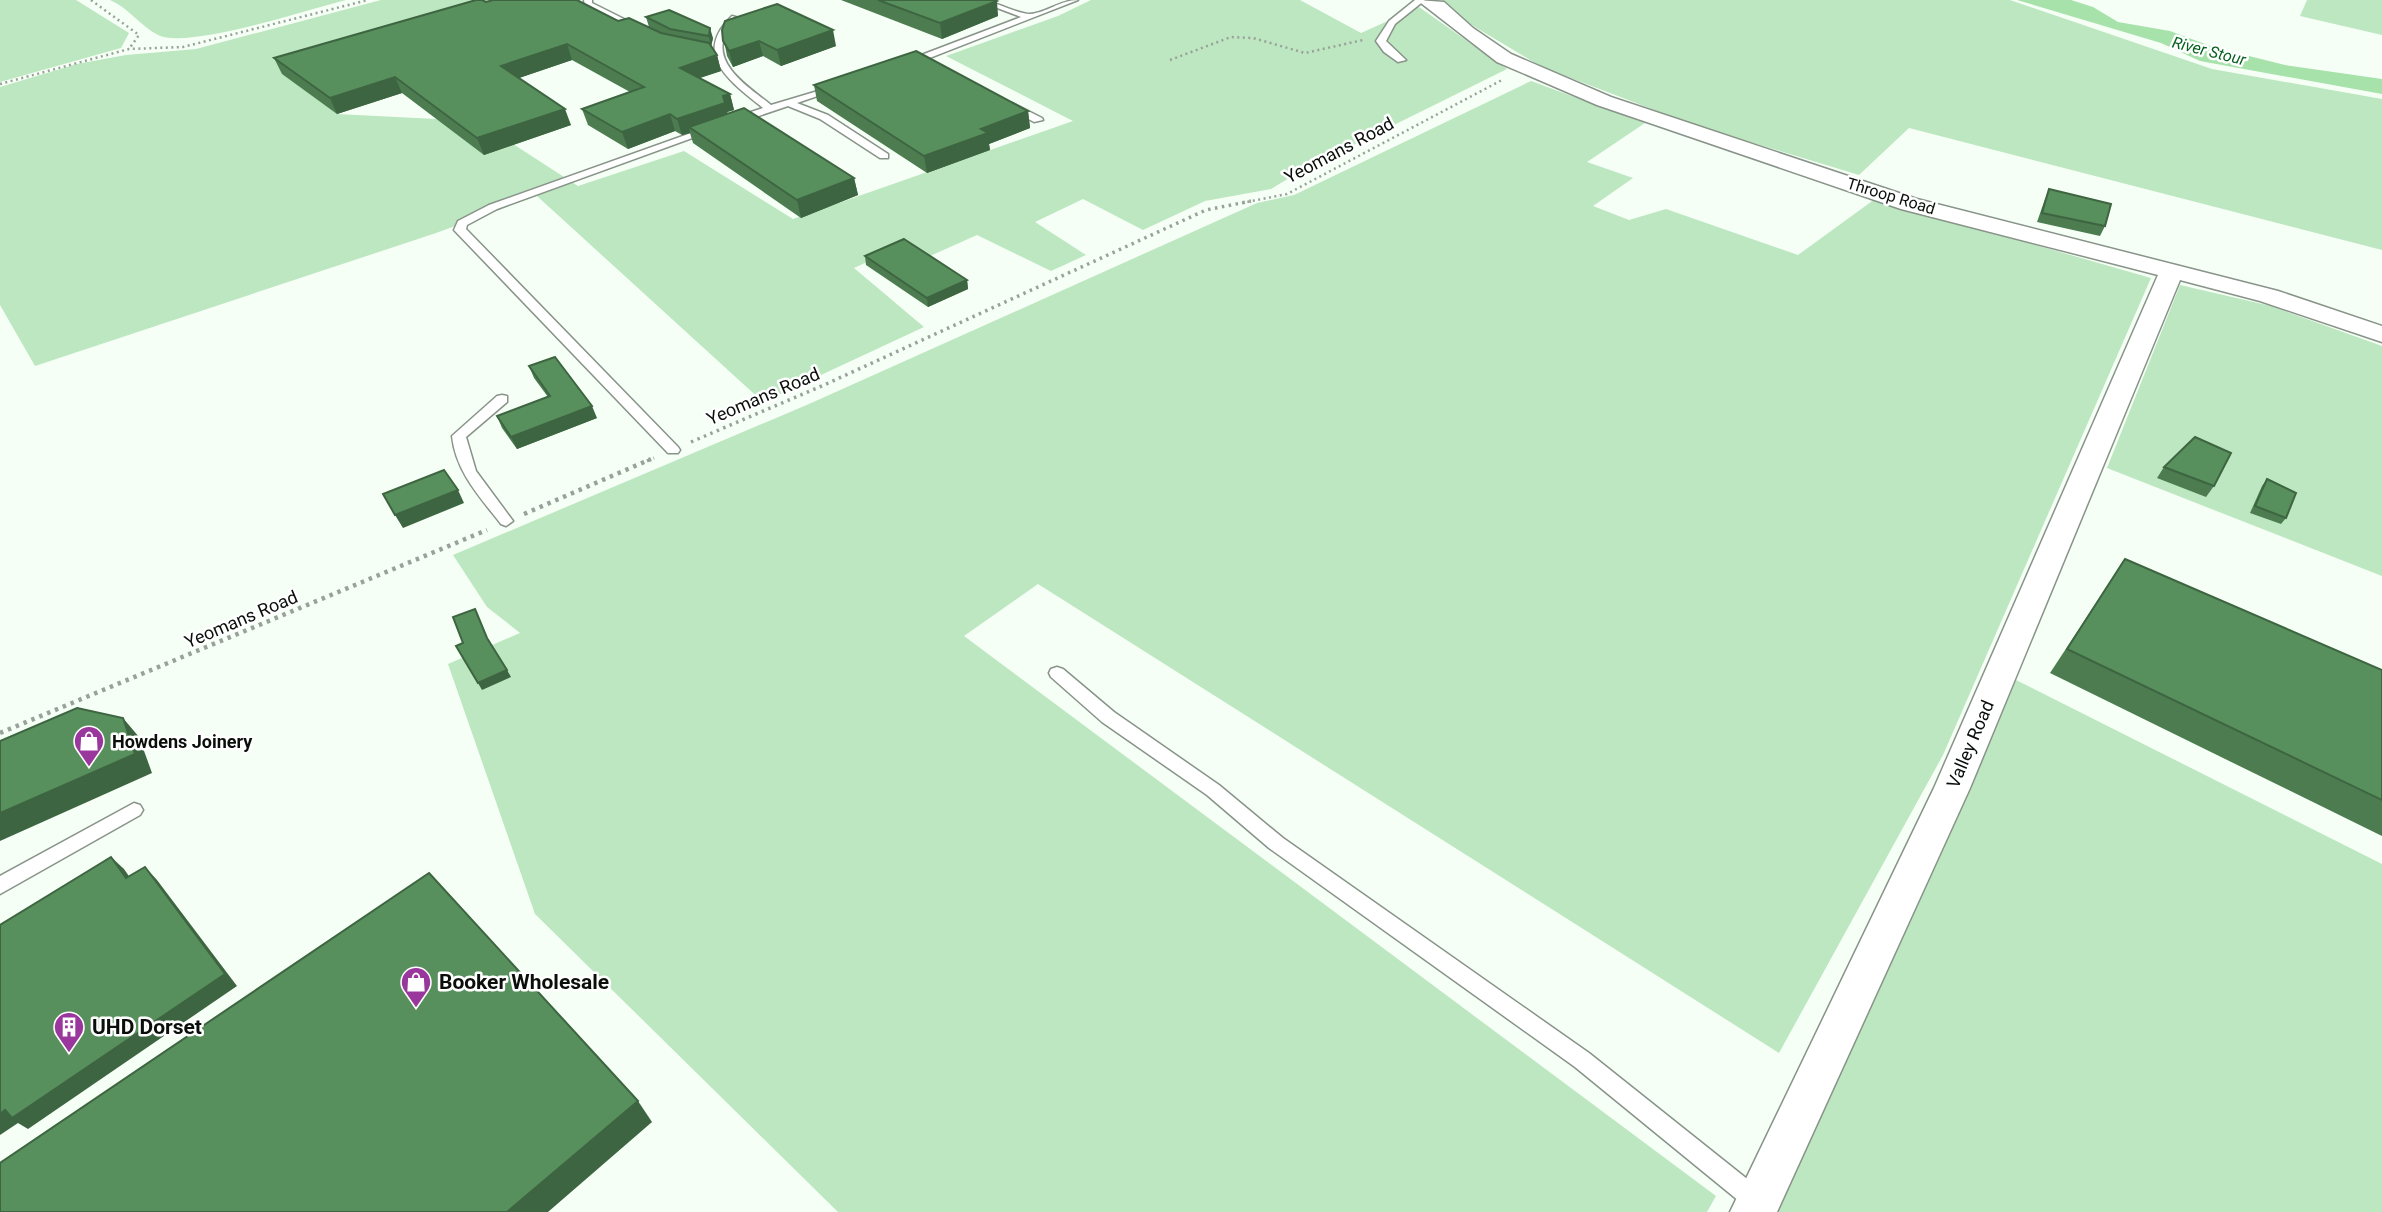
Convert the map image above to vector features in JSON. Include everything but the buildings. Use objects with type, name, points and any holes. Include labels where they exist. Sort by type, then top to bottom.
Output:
[{"type":"street","name":"Throop Road","points":[[1423,0],[1438,6],[1467,32],[1504,58],[1604,101],[1909,204],[2269,296],[2382,334]]},
{"type":"street","name":"Valley Road","points":[[1756,1207],[1952,788],[2172,270]]},
{"type":"lane","points":[[588,0],[587,4],[657,38]]},
{"type":"lane","points":[[980,0],[1030,16]]},
{"type":"lane","points":[[889,69],[1074,0]]},
{"type":"lane","points":[[1401,60],[1387,50],[1381,41],[1383,33],[1393,22],[1423,0]]},
{"type":"lane","points":[[735,18],[720,34],[714,54],[733,78],[770,109]]},
{"type":"lane","points":[[924,58],[935,64]]},
{"type":"lane","points":[[673,450],[466,237],[460,230],[462,223],[534,192],[841,85]]},
{"type":"lane","points":[[1003,101],[1038,120]]},
{"type":"lane","points":[[788,103],[824,117],[884,156]]},
{"type":"lane","points":[[502,399],[459,436],[459,450],[466,468],[506,521]]},
{"type":"lane","points":[[1056,673],[1108,717],[1213,790],[1276,843],[1582,1060],[1756,1207]]},
{"type":"lane","points":[[0,886],[134,810]]},
{"type":"path","points":[[91,0],[139,35],[129,49]]},
{"type":"path","points":[[0,84],[129,49],[183,47],[368,0]]},
{"type":"path","points":[[1170,60],[1222,38],[1233,37],[1253,38],[1302,53],[1357,40],[1381,41]]},
{"type":"path","name":"Yeomans Road","points":[[0,733],[214,646],[824,385],[1206,209],[1287,194],[1526,68]]},
{"type":"shaded area","points":[[0,0],[76,0],[129,33],[121,48],[0,82]]},
{"type":"shaded area","points":[[110,0],[346,0],[221,33],[173,38],[158,35]]},
{"type":"shaded area","points":[[381,0],[532,0],[337,114],[436,119],[513,144],[578,186],[684,151],[793,219],[1073,121],[946,56],[1058,16],[1091,0],[1300,0],[1361,33],[1419,7],[1507,69],[1299,172],[1271,189],[1205,201],[1143,230],[1083,199],[1035,222],[1086,255],[1051,271],[977,235],[930,256],[908,243],[854,268],[924,327],[763,402],[537,196],[436,233],[35,366],[0,305],[0,87],[77,64],[126,55],[196,49]]},
{"type":"shaded area","points":[[1441,0],[2010,0],[2212,69],[2382,99],[2382,250],[1909,128],[1859,175],[1691,124],[1542,67],[1470,24]]},
{"type":"shaded area","points":[[2307,0],[2382,0],[2382,35],[2300,16]]},
{"type":"shaded area","points":[[1531,81],[1645,123],[1587,162],[1633,178],[1593,206],[1629,220],[1666,209],[1798,255],[1875,199],[2151,278],[1943,755],[1779,1053],[1038,584],[964,636],[1716,1196],[1707,1212],[838,1212],[535,914],[448,664],[520,633],[487,607],[453,555],[809,404],[1257,203],[1294,195]]},
{"type":"shaded area","points":[[2180,285],[2271,306],[2382,346],[2382,576],[2107,468]]},
{"type":"shaded area","points":[[2016,680],[2382,864],[2382,1212],[1778,1212]]},
{"type":"water","name":"River Stour","points":[[2017,0],[2071,0],[2093,7],[2118,22],[2170,31],[2213,47],[2285,65],[2382,79],[2382,94],[2200,61],[2161,43]]},
{"type":"place","name":"Howdens Joinery","points":[[89,768]]},
{"type":"place","name":"Booker Wholesale","points":[[416,1009]]},
{"type":"place","name":"UHD Dorset","points":[[69,1054]]}]
